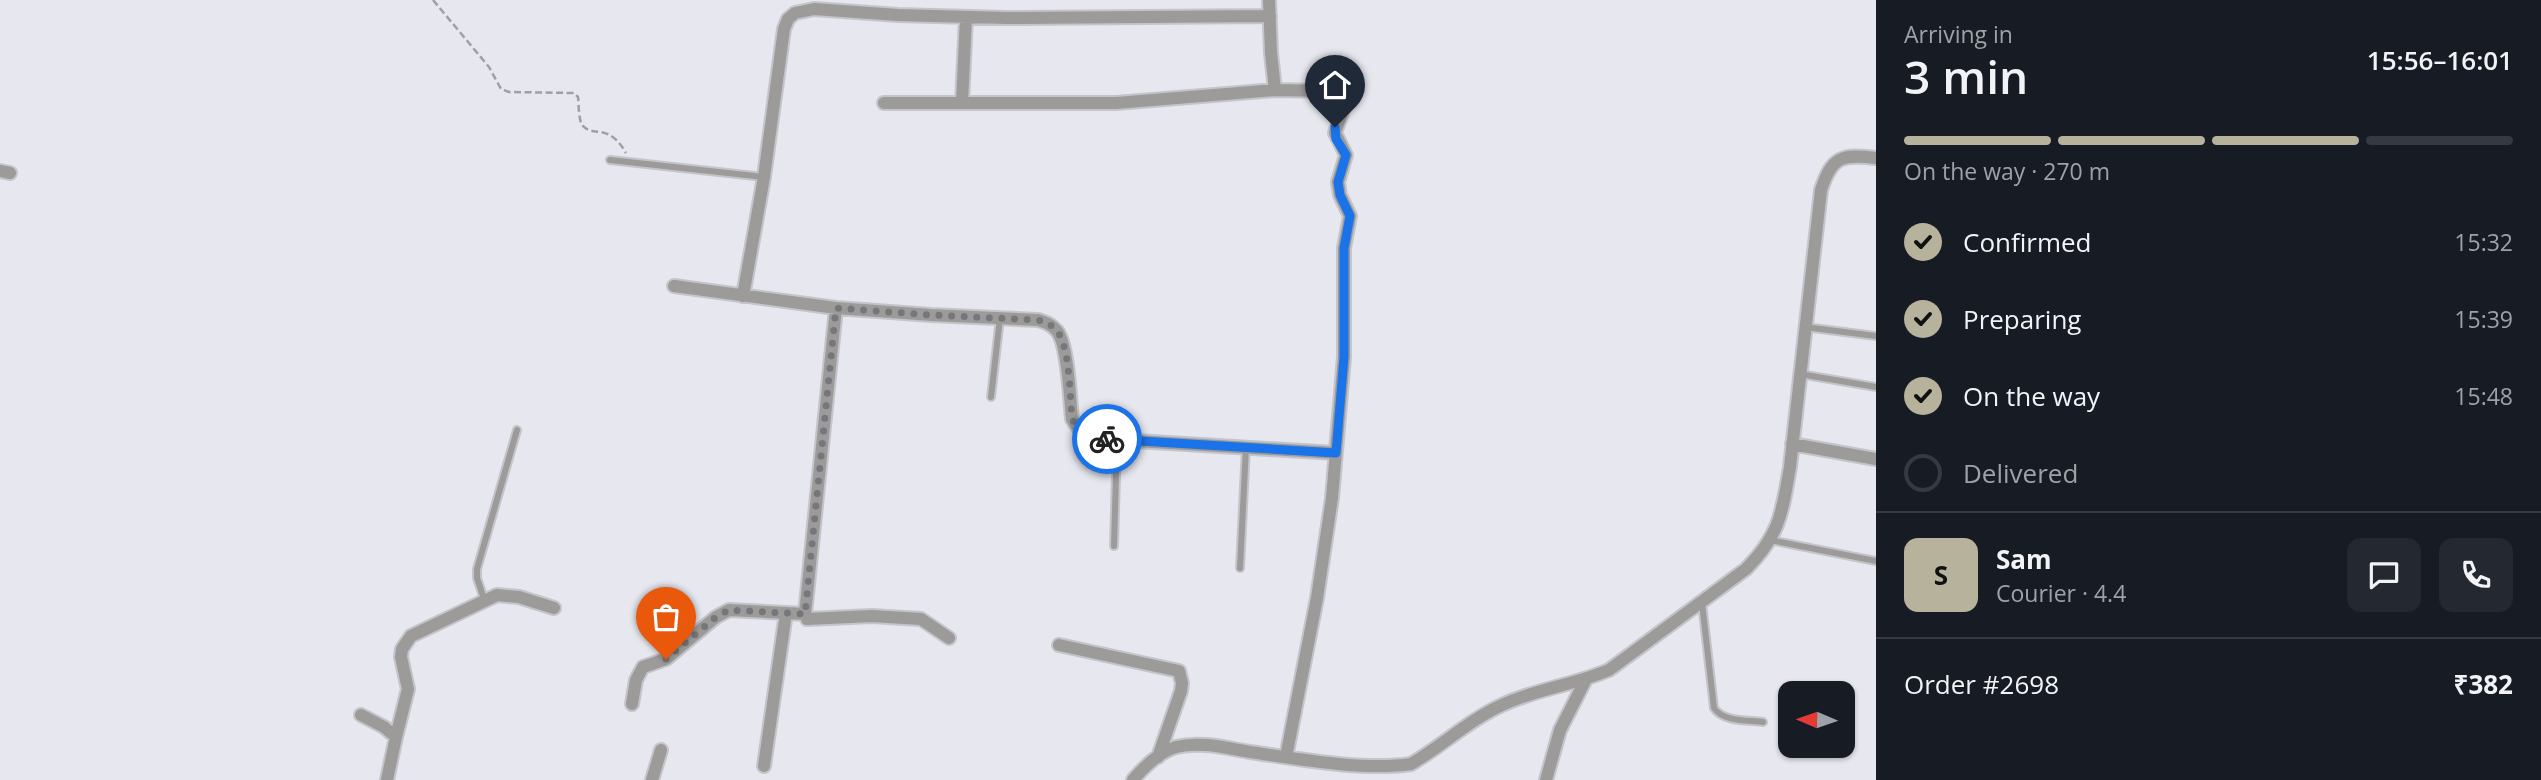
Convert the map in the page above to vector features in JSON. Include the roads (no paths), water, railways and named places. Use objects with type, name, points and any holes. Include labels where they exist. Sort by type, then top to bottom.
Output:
[{"type":"street","points":[[1269,0],[1275,90]]},
{"type":"street","points":[[743,296],[764,177],[784,29],[788,19],[795,13],[814,9],[965,17],[1270,16]]},
{"type":"street","points":[[962,103],[965,17]]},
{"type":"street","points":[[884,103],[1116,103],[1275,90],[1328,91],[1343,97],[1344,107],[1335,127],[1336,139],[1346,155],[1338,188],[1350,216],[1344,248],[1344,357],[1336,453],[1317,598],[1286,757]]},
{"type":"street","points":[[1133,780],[1158,757],[1173,748],[1197,744],[1286,757],[1382,766],[1411,764],[1500,705],[1538,692],[1585,681],[1621,663],[1746,569],[1765,550],[1784,500],[1821,190],[1827,172],[1838,160],[1854,156],[1876,159]]},
{"type":"street","points":[[674,286],[836,308],[1038,320],[1050,324],[1059,333],[1063,345],[1072,419],[1078,429],[1089,436],[1336,453]]},
{"type":"street","points":[[836,308],[805,614],[807,619],[818,620],[872,616],[920,619],[949,638]]},
{"type":"street","points":[[1792,444],[1876,459]]},
{"type":"street","points":[[387,780],[408,689],[401,657],[406,641],[431,625],[497,595],[510,595],[554,608]]},
{"type":"street","points":[[632,704],[636,680],[643,667],[666,659],[716,617],[729,610],[805,614]]},
{"type":"street","points":[[764,766],[786,613]]},
{"type":"street","points":[[1059,645],[1179,671],[1181,691],[1158,757]]},
{"type":"street","points":[[1546,780],[1560,730],[1585,681]]},
{"type":"street","points":[[361,715],[396,737]]},
{"type":"street","points":[[652,780],[661,750]]},
{"type":"lane","points":[[610,160],[764,177]]},
{"type":"lane","points":[[991,397],[1000,318]]},
{"type":"lane","points":[[1805,327],[1876,336]]},
{"type":"lane","points":[[1800,374],[1876,387]]},
{"type":"lane","points":[[484,599],[479,587],[477,569],[517,430]]},
{"type":"lane","points":[[1114,546],[1117,440]]},
{"type":"lane","points":[[1240,568],[1246,447]]},
{"type":"lane","points":[[1770,540],[1876,561]]},
{"type":"lane","points":[[1702,601],[1714,708],[1718,714],[1726,717],[1763,722]]}]
